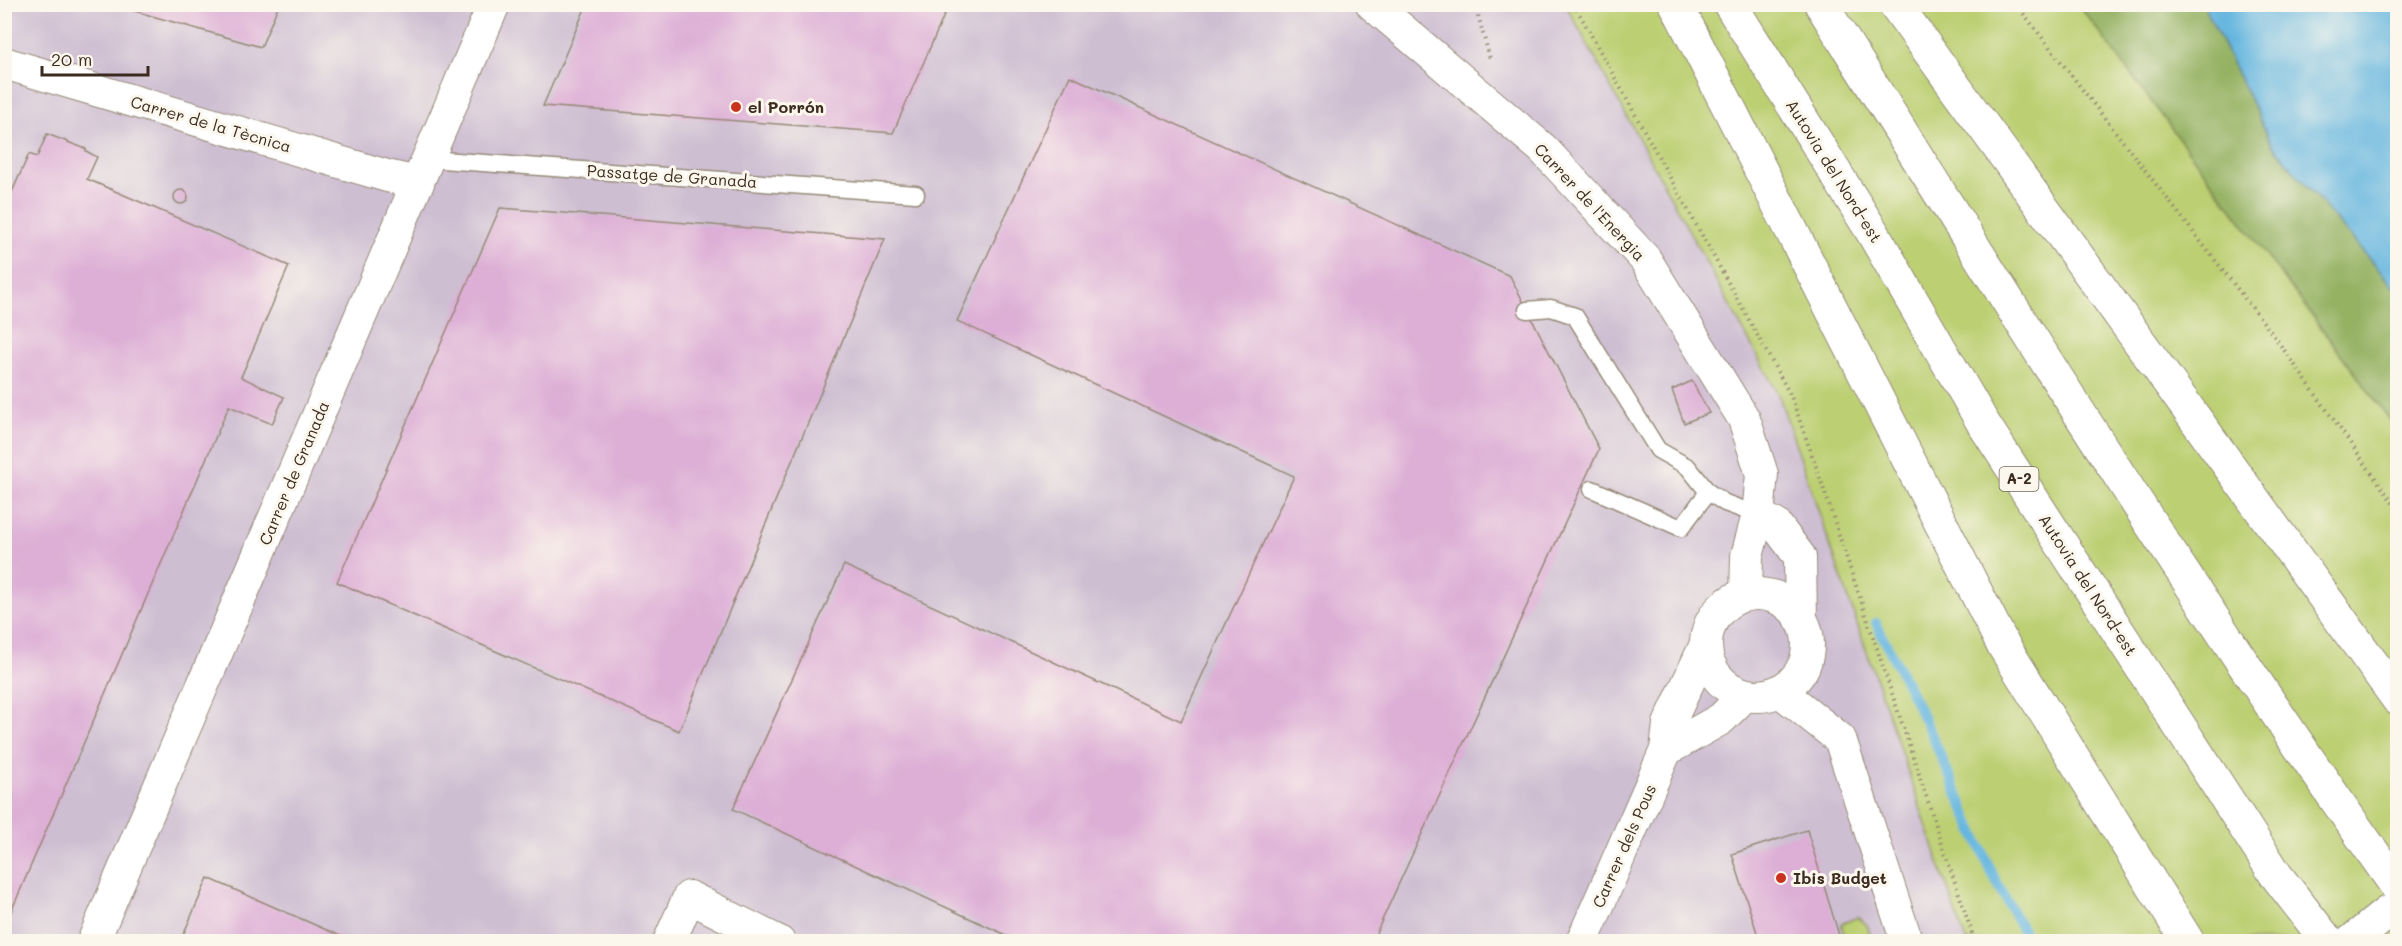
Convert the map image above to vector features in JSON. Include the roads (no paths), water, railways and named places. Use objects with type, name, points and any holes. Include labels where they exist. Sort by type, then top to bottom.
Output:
[{"type":"main road","points":[[1676,4],[2002,643],[2188,942]]},
{"type":"main road","name":"Autovia del Nord-est","points":[[1730,4],[1873,232],[1983,423],[2276,875],[2328,942]]},
{"type":"main road","points":[[1821,4],[2068,397],[2340,807],[2397,888]]},
{"type":"main road","points":[[1895,4],[2397,699]]},
{"type":"main road","points":[[2351,942],[2387,913],[2397,908]]},
{"type":"street","name":"Carrer de Granada","points":[[93,942],[494,4]]},
{"type":"street","name":"Carrer de l'Energia","points":[[1372,4],[1543,149],[1645,259],[1744,419],[1762,474],[1758,515],[1746,556],[1746,595]]},
{"type":"street","name":"Carrer de la Tècnica","points":[[4,63],[387,176],[423,171]]},
{"type":"street","points":[[1758,515],[1776,525],[1800,557],[1802,620],[1807,635],[1807,651],[1803,667],[1794,680],[1780,691],[1763,696],[1745,695],[1729,688],[1716,676],[1708,661],[1706,644],[1710,626],[1719,611],[1731,601],[1746,595],[1762,594],[1778,599],[1802,620]]},
{"type":"street","name":"Carrer dels Pous","points":[[1581,942],[1666,750],[1669,724],[1706,644]]},
{"type":"street","points":[[1780,691],[1840,739],[1907,942]]},
{"type":"street","points":[[1666,750],[1721,718],[1745,695]]},
{"type":"street","points":[[669,942],[689,897],[779,942]]},
{"type":"lane","name":"Passatge de Granada","points":[[423,171],[916,194]]},
{"type":"lane","points":[[1527,310],[1551,308],[1575,316],[1659,450],[1688,467],[1708,492],[1725,503],[1758,515]]},
{"type":"lane","points":[[1592,489],[1681,528],[1708,492]]},
{"type":"water","points":[[2204,5],[2397,5],[2397,291],[2273,146]]},
{"type":"waterway","points":[[1876,623],[1929,729],[1992,873],[2029,942]]},
{"type":"place","name":"el Porrón","points":[[736,107]]},
{"type":"place","name":"Ibis Budget","points":[[1781,878]]}]
